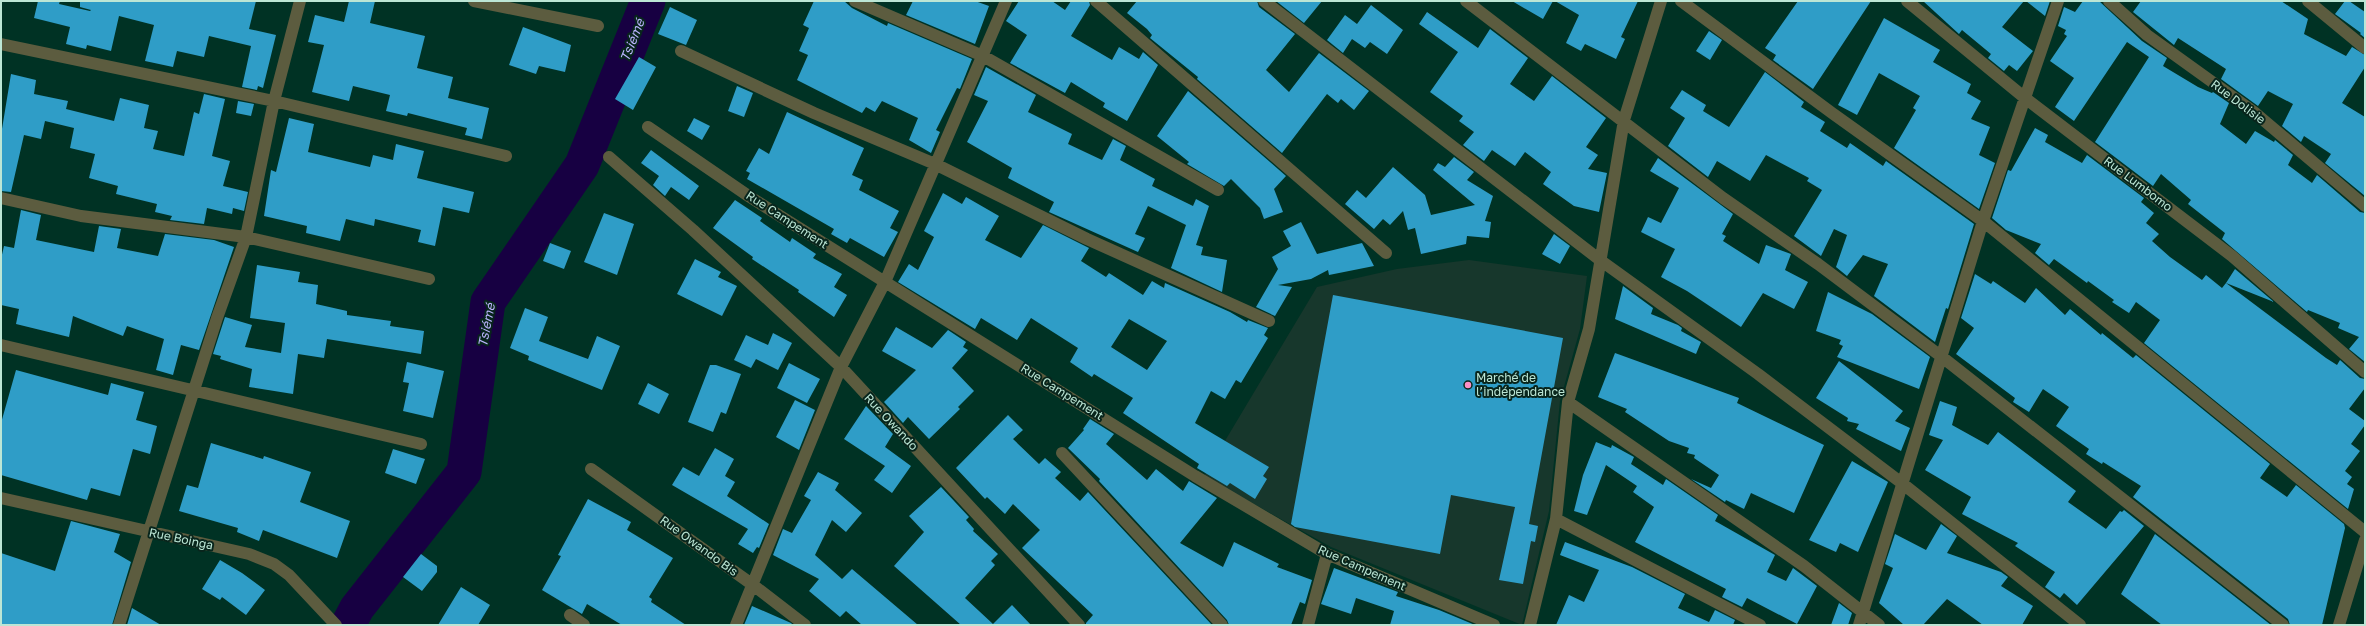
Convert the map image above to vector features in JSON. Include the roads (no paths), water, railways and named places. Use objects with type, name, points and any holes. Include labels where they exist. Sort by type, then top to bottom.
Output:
[{"type":"street","points":[[119,625],[150,532],[194,390],[246,237],[274,101],[300,1]]},
{"type":"street","points":[[474,1],[598,26]]},
{"type":"street","points":[[855,1],[983,56],[1218,190]]},
{"type":"street","points":[[736,625],[841,367],[885,282],[1006,1]]},
{"type":"street","points":[[1096,1],[1386,253]]},
{"type":"street","points":[[1264,1],[1600,260],[1758,374],[1903,484],[2080,625]]},
{"type":"street","points":[[1466,1],[1624,120],[1723,198],[1818,264],[1942,357],[2284,625]]},
{"type":"street","points":[[1530,625],[1556,519],[1568,402],[1589,329],[1624,120],[1661,1]]},
{"type":"street","points":[[1682,1],[1832,113],[1983,221],[2365,532]]},
{"type":"street","name":"Rue Lumbomo","points":[[1908,1],[2025,98],[2232,256],[2365,372]]},
{"type":"street","points":[[1859,625],[1983,221],[2058,1]]},
{"type":"street","name":"Rue Dolisie","points":[[2109,1],[2147,35],[2254,112],[2365,206]]},
{"type":"street","points":[[2308,1],[2365,48]]},
{"type":"street","points":[[1,44],[274,101],[506,156]]},
{"type":"street","points":[[681,51],[814,112],[935,164],[1087,239],[1269,321]]},
{"type":"street","name":"Rue Campement","points":[[648,127],[750,197],[885,282],[1195,476],[1327,554],[1494,625]]},
{"type":"street","name":"Rue Owando","points":[[608,157],[693,230],[841,367],[1079,625]]},
{"type":"street","points":[[1,198],[81,216],[246,237],[428,279]]},
{"type":"street","points":[[1,345],[422,444]]},
{"type":"street","points":[[1568,402],[1804,566],[1879,625]]},
{"type":"street","points":[[1062,453],[1222,625]]},
{"type":"street","name":"Rue Owando Bis","points":[[591,469],[753,585],[805,625]]},
{"type":"street","name":"Rue Boinga","points":[[1,498],[249,554],[274,564],[289,575],[336,625]]},
{"type":"street","points":[[1556,519],[1760,625]]},
{"type":"street","points":[[2339,625],[2365,540]]},
{"type":"street","points":[[1308,625],[1327,554]]},
{"type":"street","points":[[570,615],[584,625]]},
{"type":"waterway","name":"Tsiémé","points":[[348,625],[357,608],[464,472],[488,302],[582,165],[648,1]]},
{"type":"place","name":"Marché de l’indépendance","points":[[1468,385]]}]
